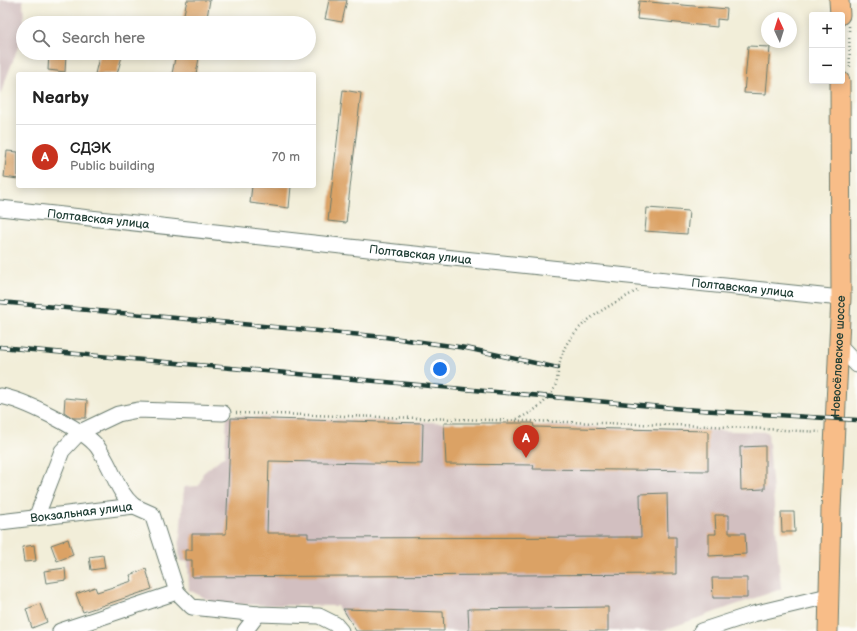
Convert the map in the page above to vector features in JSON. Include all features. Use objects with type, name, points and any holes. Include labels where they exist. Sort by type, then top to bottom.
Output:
[{"type":"main road","points":[[839,0],[840,12]]},
{"type":"main road","name":"Новосёловское шоссе","points":[[828,631],[828,596],[840,347],[840,84]]},
{"type":"street","name":"Полтавская улица","points":[[0,208],[658,280],[841,298]]},
{"type":"street","points":[[840,347],[857,365]]},
{"type":"street","points":[[0,396],[29,405],[80,432],[95,444],[104,456],[120,491],[134,506]]},
{"type":"street","points":[[36,518],[62,451],[80,432],[127,412],[138,410],[223,413]]},
{"type":"street","name":"Вокзальная улица","points":[[0,522],[134,506],[152,514],[176,592]]},
{"type":"street","points":[[60,631],[176,592],[192,607],[258,614],[319,616],[335,624],[341,631]]},
{"type":"street","points":[[701,631],[753,614],[828,596]]},
{"type":"street","points":[[244,631],[258,614]]},
{"type":"path","points":[[516,420],[549,397],[555,388],[559,359],[568,342],[585,321],[594,314],[658,280]]},
{"type":"path","points":[[223,413],[711,426],[836,433]]},
{"type":"shaded area","points":[[0,0],[23,0],[24,16],[16,16],[16,52],[0,95]]},
{"type":"shaded area","points":[[227,416],[768,432],[781,589],[661,631],[356,631],[337,606],[217,604],[189,590],[188,562],[180,561],[179,551],[184,487],[199,486],[203,473],[225,455]]},
{"type":"building","points":[[187,0],[210,0],[207,16],[184,16]]},
{"type":"building","points":[[329,0],[347,0],[342,22],[325,19]]},
{"type":"building","points":[[639,1],[727,9],[726,20],[717,19],[717,27],[637,19]]},
{"type":"building","points":[[748,46],[770,48],[766,94],[744,93]]},
{"type":"building","points":[[49,60],[66,60],[65,72],[48,70]]},
{"type":"building","points":[[98,60],[121,60],[118,72],[95,72]]},
{"type":"building","points":[[175,60],[199,60],[196,72],[172,72]]},
{"type":"building","points":[[343,90],[361,93],[346,223],[328,221]]},
{"type":"building","points":[[7,151],[16,152],[16,179],[4,177]]},
{"type":"building","points":[[252,188],[291,188],[289,208],[250,203]]},
{"type":"building","points":[[647,208],[689,211],[687,234],[645,231]]},
{"type":"building","points":[[65,398],[87,400],[86,418],[73,418],[64,412]]},
{"type":"building","points":[[231,418],[423,423],[422,464],[269,461],[267,533],[308,533],[308,538],[641,537],[640,494],[667,493],[668,537],[676,537],[676,574],[192,577],[192,560],[185,560],[185,550],[192,550],[192,534],[226,534]]},
{"type":"building","points":[[444,423],[533,423],[534,427],[708,431],[708,471],[533,469],[534,465],[446,464]]},
{"type":"building","points":[[765,446],[765,489],[741,490],[740,447]]},
{"type":"building","points":[[781,512],[794,512],[795,532],[782,532]]},
{"type":"building","points":[[715,515],[729,515],[729,533],[745,533],[746,554],[709,556],[709,534],[716,534]]},
{"type":"building","points":[[68,539],[73,555],[57,561],[51,545]]},
{"type":"building","points":[[34,545],[36,561],[24,562],[22,547]]},
{"type":"building","points":[[103,555],[105,568],[91,570],[89,557]]},
{"type":"building","points":[[65,568],[66,580],[46,583],[44,571]]},
{"type":"building","points":[[146,569],[152,589],[83,612],[76,594],[95,587],[97,592],[132,581],[130,575]]},
{"type":"building","points":[[712,578],[747,578],[747,598],[713,598]]},
{"type":"building","points":[[40,604],[47,622],[32,628],[26,609]]},
{"type":"building","points":[[608,607],[608,631],[469,631],[468,609]]},
{"type":"building","points":[[343,609],[443,612],[444,631],[356,631]]},
{"type":"railway","points":[[0,302],[385,337],[466,348],[558,368]]},
{"type":"railway","points":[[0,347],[684,409],[857,420]]},
{"type":"place","name":"СДЭК","points":[[526,458]]}]
